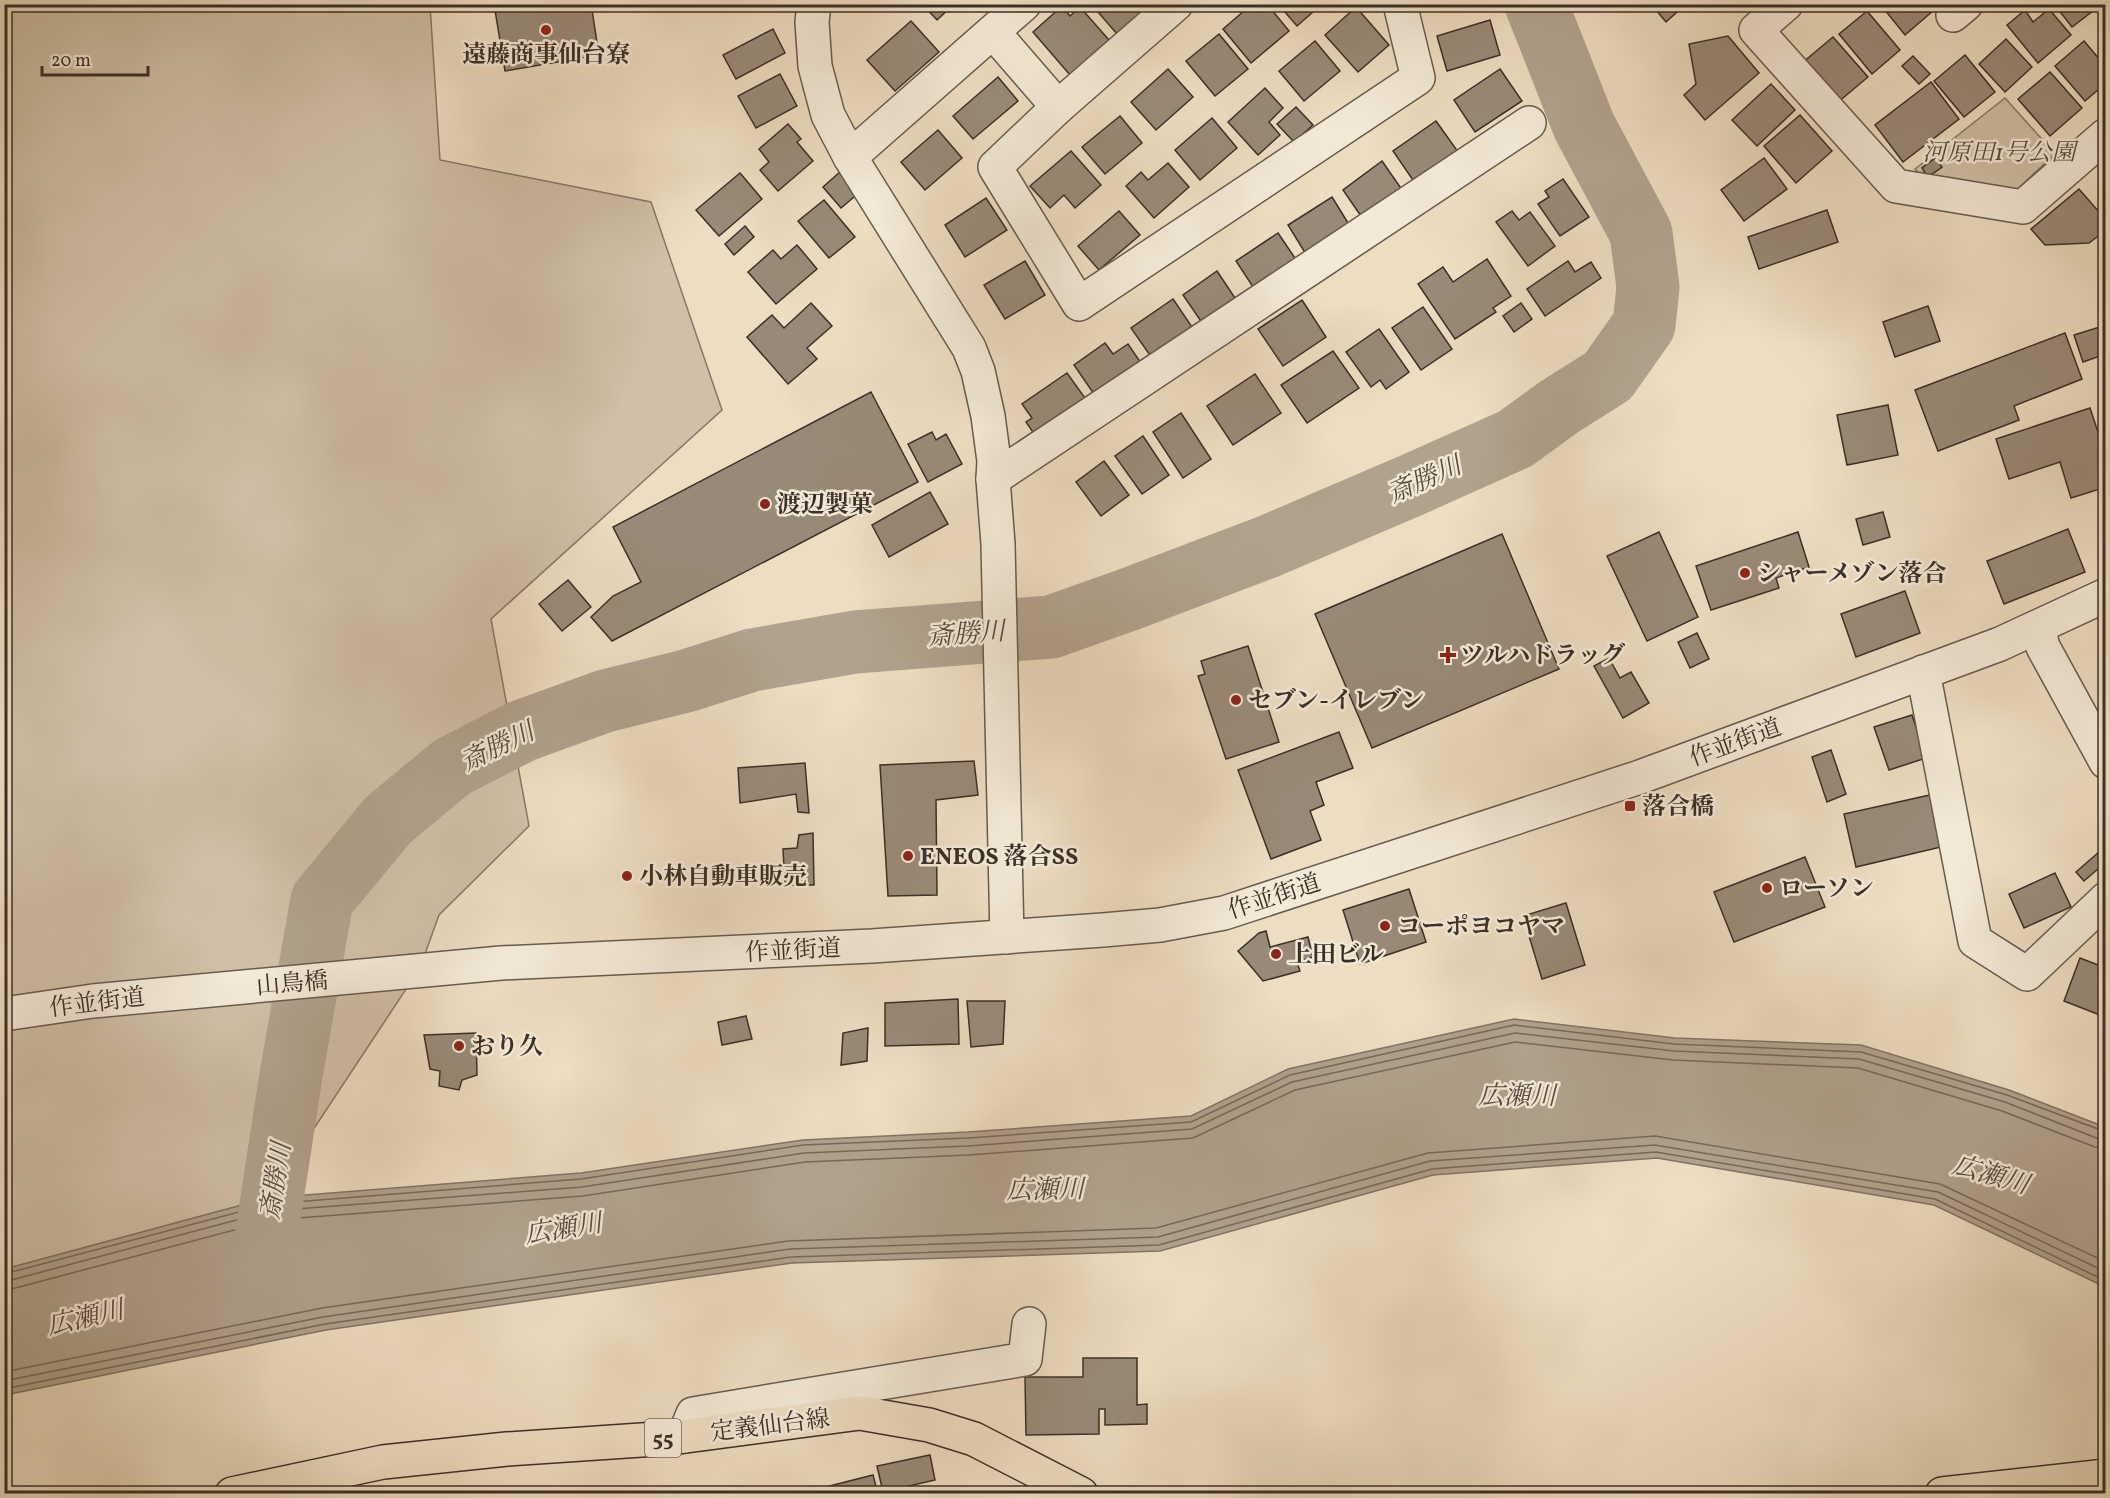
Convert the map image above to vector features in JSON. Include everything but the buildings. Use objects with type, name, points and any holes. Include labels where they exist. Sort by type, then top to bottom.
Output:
[{"type":"main road","name":"定義仙台線","points":[[232,1494],[383,1462],[507,1449],[684,1436],[860,1413],[929,1425],[974,1439],[1081,1494]]},
{"type":"main road","points":[[1942,1494],[2106,1476]]},
{"type":"street","points":[[814,4],[812,22],[815,66],[828,115],[850,157],[969,348],[978,371],[988,416],[994,461],[993,479],[998,544],[1007,937]]},
{"type":"street","points":[[850,157],[1024,4]]},
{"type":"street","points":[[1176,4],[995,167],[1079,304],[1418,78],[1400,4]]},
{"type":"street","points":[[1786,4],[1756,30],[1896,186],[2023,207],[2106,135]]},
{"type":"street","points":[[993,32],[1059,107]]},
{"type":"street","points":[[993,479],[1529,123]]},
{"type":"street","name":"作並街道","points":[[395,974],[501,963],[872,946],[1007,937],[1160,925],[1224,913],[1640,777],[2000,644],[2106,595]]},
{"type":"street","points":[[2038,627],[2043,646],[2106,762]]},
{"type":"street","points":[[1923,672],[1975,941],[2026,974],[2102,907]]},
{"type":"street","name":"山鳥橋","points":[[189,992],[395,974]]},
{"type":"street","name":"作並街道","points":[[4,1014],[93,1001],[189,992]]},
{"type":"street","points":[[684,1436],[693,1414],[1025,1359],[1029,1324]]},
{"type":"green space","points":[[5,5],[430,5],[440,160],[651,202],[722,410],[491,619],[529,826],[439,915],[420,968],[268,1198],[5,1269]]},
{"type":"green space","name":"河原田1号公園","points":[[2005,98],[2055,154],[2009,197],[1925,179],[1915,169]]},
{"type":"water","name":"広瀬川","points":[[1514,1019],[1675,1038],[1861,1045],[2009,1090],[2105,1127],[2105,1287],[1934,1205],[1657,1158],[1433,1175],[1160,1251],[792,1263],[326,1330],[5,1395],[5,1269],[268,1198],[581,1173],[803,1140],[968,1132],[1191,1116],[1288,1069]]},
{"type":"waterway","name":"斎勝川","points":[[260,1277],[291,1075],[322,900],[388,820],[452,767],[522,731],[605,701],[686,681],[752,660],[855,642],[1051,627],[1267,547],[1515,439],[1559,407],[1608,376],[1644,325],[1648,287],[1641,233],[1584,126],[1536,4]]},
{"type":"place","name":"遠藤商事仙台寮","points":[[546,30]]},
{"type":"place","name":"渡辺製菓","points":[[765,504]]},
{"type":"place","name":"シャーメゾン落合","points":[[1745,573]]},
{"type":"place","name":"ツルハドラッグ","points":[[1448,655]]},
{"type":"place","name":"セブン-イレブン","points":[[1236,700]]},
{"type":"place","name":"落合橋","points":[[1630,806]]},
{"type":"place","name":"ENEOS 落合SS","points":[[908,856]]},
{"type":"place","name":"小林自動車販売","points":[[627,876]]},
{"type":"place","name":"ローソン","points":[[1767,888]]},
{"type":"place","name":"コーポヨコヤマ","points":[[1385,926]]},
{"type":"place","name":"上田ビル","points":[[1276,954]]},
{"type":"place","name":"おり久","points":[[459,1046]]}]
